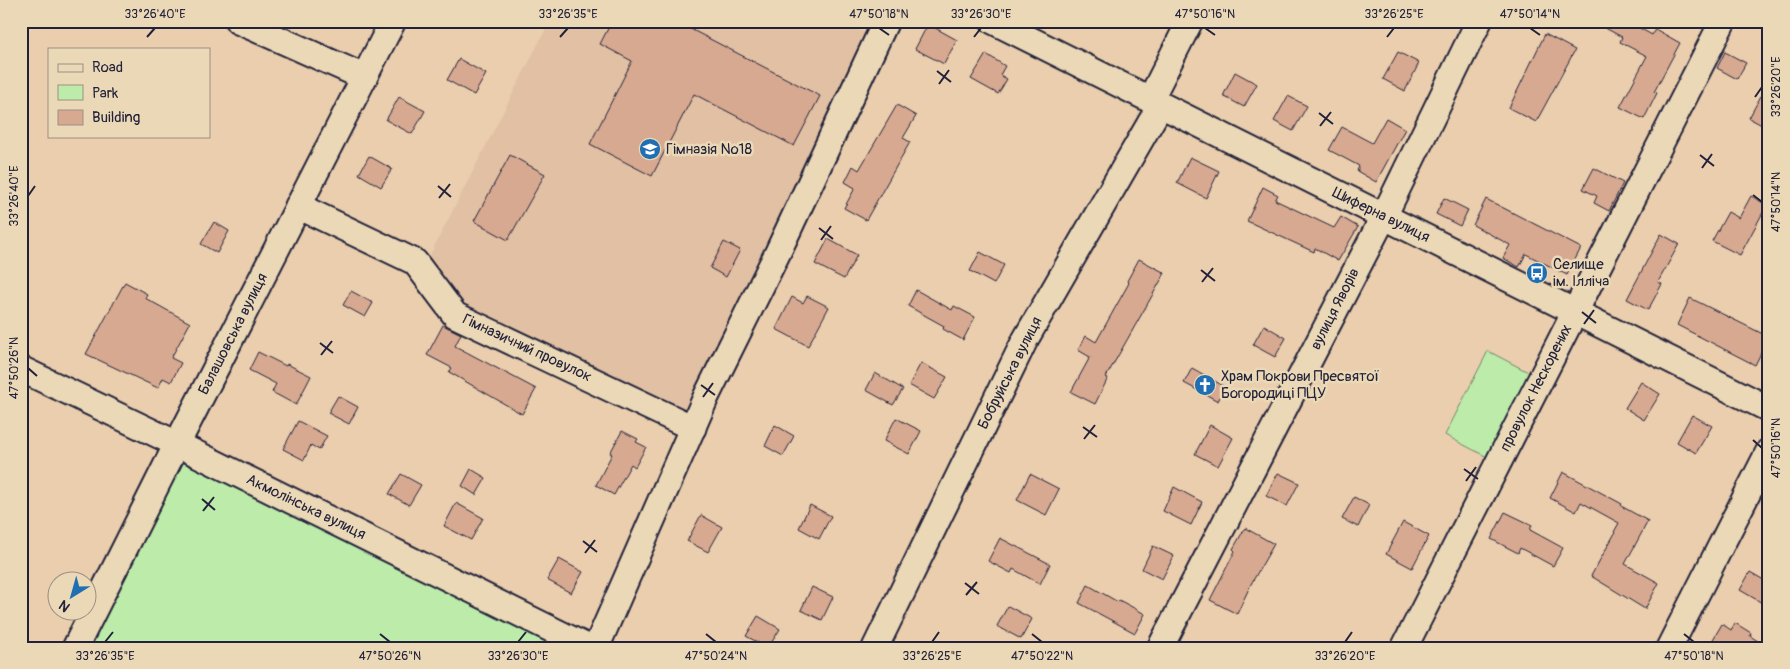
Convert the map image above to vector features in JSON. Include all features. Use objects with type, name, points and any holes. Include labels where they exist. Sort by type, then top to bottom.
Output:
[{"type":"street","points":[[238,21],[364,77]]},
{"type":"street","name":"Балашовська вулиця","points":[[75,648],[393,21]]},
{"type":"street","points":[[596,648],[706,397],[778,252],[886,21]]},
{"type":"street","name":"Шиферна вулиця","points":[[993,21],[1769,409]]},
{"type":"street","name":"Бобруйська вулиця","points":[[875,648],[1025,340],[1155,103],[1190,21]]},
{"type":"street","name":"вулиця Яворів","points":[[1160,648],[1384,216],[1479,21]]},
{"type":"street","name":"провулок Нескорених","points":[[1404,648],[1723,21]]},
{"type":"street","name":"Гімназичний провулок","points":[[298,206],[415,262],[455,315],[694,428]]},
{"type":"street","name":"Акмолінська вулиця","points":[[21,369],[589,648]]},
{"type":"street","points":[[1669,648],[1769,451]]},
{"type":"shaded area","name":"Гімназія №18","points":[[550,21],[841,21],[871,36],[688,409],[464,304],[427,261]]},
{"type":"green space","points":[[1488,351],[1530,373],[1487,457],[1445,435]]},
{"type":"green space","points":[[177,444],[589,648],[75,648],[88,622],[98,622],[98,602]]},
{"type":"building","points":[[612,21],[675,21],[820,96],[794,146],[694,94],[652,176],[590,144],[632,61],[600,44]]},
{"type":"building","points":[[1592,21],[1627,21],[1652,35],[1655,29],[1680,43],[1654,92],[1657,93],[1644,119],[1620,107],[1647,56],[1620,42],[1622,37]]},
{"type":"building","points":[[928,24],[957,40],[944,64],[915,49]]},
{"type":"building","points":[[1545,34],[1575,50],[1536,122],[1509,108]]},
{"type":"building","points":[[1398,52],[1419,63],[1405,91],[1383,79]]},
{"type":"building","points":[[1725,52],[1746,63],[1737,79],[1717,68]]},
{"type":"building","points":[[986,54],[1005,66],[1000,75],[1007,79],[998,94],[971,79]]},
{"type":"building","points":[[459,59],[486,74],[474,95],[447,80]]},
{"type":"building","points":[[1235,72],[1257,84],[1244,107],[1223,96]]},
{"type":"building","points":[[1769,81],[1769,129],[1749,118]]},
{"type":"building","points":[[1288,96],[1307,106],[1293,131],[1274,121]]},
{"type":"building","points":[[399,97],[425,111],[412,134],[386,120]]},
{"type":"building","points":[[897,105],[916,116],[903,138],[910,142],[866,220],[844,208],[855,188],[845,182],[853,166],[859,170]]},
{"type":"building","points":[[1386,118],[1405,129],[1376,182],[1357,171],[1359,166],[1329,150],[1342,127],[1372,143]]},
{"type":"building","points":[[510,155],[545,174],[508,240],[474,221]]},
{"type":"building","points":[[369,156],[392,169],[381,187],[359,174]]},
{"type":"building","points":[[1190,157],[1219,171],[1206,198],[1177,183]]},
{"type":"building","points":[[1594,168],[1623,183],[1609,211],[1594,203],[1597,196],[1583,189]]},
{"type":"building","points":[[1263,187],[1278,195],[1275,200],[1334,228],[1341,217],[1358,227],[1338,261],[1315,248],[1314,252],[1247,221]]},
{"type":"building","points":[[1751,196],[1767,205],[1740,255],[1712,241],[1728,212],[1739,218]]},
{"type":"building","points":[[1444,198],[1468,210],[1460,226],[1436,214]]},
{"type":"building","points":[[1486,199],[1581,248],[1567,275],[1526,254],[1519,267],[1503,258],[1510,245],[1473,225]]},
{"type":"building","points":[[214,222],[229,231],[217,253],[201,244]]},
{"type":"building","points":[[1661,234],[1679,244],[1658,282],[1662,284],[1648,310],[1627,299]]},
{"type":"building","points":[[828,239],[857,255],[844,279],[815,264]]},
{"type":"building","points":[[724,242],[740,250],[726,277],[710,268]]},
{"type":"building","points":[[980,252],[1004,265],[994,284],[970,271]]},
{"type":"building","points":[[1139,259],[1165,273],[1106,377],[1108,378],[1095,404],[1071,392],[1090,357],[1078,350],[1086,336],[1096,342],[1129,283],[1127,281]]},
{"type":"building","points":[[125,282],[147,294],[145,298],[190,323],[171,358],[181,363],[171,382],[163,378],[158,388],[86,354]]},
{"type":"building","points":[[916,290],[952,310],[954,306],[975,317],[963,340],[943,329],[944,326],[908,306]]},
{"type":"building","points":[[351,291],[373,303],[365,317],[343,305]]},
{"type":"building","points":[[807,296],[829,307],[808,346],[776,329],[792,297],[803,303]]},
{"type":"building","points":[[1690,298],[1769,337],[1755,365],[1677,325]]},
{"type":"building","points":[[443,325],[461,334],[455,346],[536,389],[522,414],[449,372],[452,368],[427,355]]},
{"type":"building","points":[[1264,325],[1286,338],[1275,357],[1253,345]]},
{"type":"building","points":[[258,352],[311,376],[296,405],[272,392],[276,384],[249,370]]},
{"type":"building","points":[[921,363],[947,377],[934,399],[909,385]]},
{"type":"building","name":"Храм Покрови Пресвятої Богородиці ПЦУ","points":[[1192,368],[1225,387],[1218,401],[1184,383]]},
{"type":"building","points":[[875,373],[903,389],[893,405],[866,390]]},
{"type":"building","points":[[1641,382],[1660,394],[1644,420],[1625,408]]},
{"type":"building","points":[[338,396],[358,407],[349,424],[328,413]]},
{"type":"building","points":[[1692,415],[1712,426],[1696,453],[1677,442]]},
{"type":"building","points":[[896,418],[921,431],[909,454],[884,441]]},
{"type":"building","points":[[298,421],[327,436],[319,450],[311,445],[304,460],[283,449]]},
{"type":"building","points":[[775,425],[794,436],[783,456],[765,446]]},
{"type":"building","points":[[1210,425],[1233,438],[1218,466],[1195,454]]},
{"type":"building","points":[[622,431],[638,439],[636,442],[646,447],[635,467],[631,464],[614,495],[596,485]]},
{"type":"building","points":[[471,469],[486,478],[476,495],[462,486]]},
{"type":"building","points":[[1563,472],[1622,504],[1621,506],[1648,521],[1625,564],[1659,583],[1645,609],[1591,576],[1619,523],[1581,502],[1576,512],[1550,498]]},
{"type":"building","points":[[1278,473],[1299,483],[1287,506],[1266,496]]},
{"type":"building","points":[[401,474],[421,485],[409,505],[389,494]]},
{"type":"building","points":[[1030,474],[1059,489],[1046,515],[1017,500]]},
{"type":"building","points":[[1174,487],[1202,502],[1191,525],[1163,511]]},
{"type":"building","points":[[1354,497],[1369,505],[1358,527],[1342,519]]},
{"type":"building","points":[[456,503],[483,518],[471,540],[444,526]]},
{"type":"building","points":[[810,505],[831,516],[819,539],[799,528]]},
{"type":"building","points":[[1505,512],[1532,525],[1530,530],[1563,548],[1553,566],[1520,548],[1518,553],[1491,539]]},
{"type":"building","points":[[701,515],[722,527],[708,552],[687,541]]},
{"type":"building","points":[[1403,522],[1429,536],[1412,568],[1386,554]]},
{"type":"building","points":[[1245,528],[1274,544],[1251,584],[1237,614],[1210,600],[1235,551],[1233,549]]},
{"type":"building","points":[[1000,538],[1050,564],[1040,584],[1013,569],[1011,573],[988,561]]},
{"type":"building","points":[[1153,546],[1174,556],[1162,579],[1142,569]]},
{"type":"building","points":[[559,559],[583,572],[571,593],[547,580]]},
{"type":"building","points":[[1750,572],[1769,583],[1769,595],[1764,604],[1740,590]]},
{"type":"building","points":[[1088,585],[1118,602],[1119,600],[1145,614],[1135,633],[1079,603]]},
{"type":"building","points":[[812,587],[833,597],[822,620],[801,610]]},
{"type":"building","points":[[1008,606],[1032,619],[1021,639],[997,626]]},
{"type":"building","points":[[758,616],[780,629],[768,648],[746,636]]},
{"type":"building","points":[[1735,623],[1751,633],[1750,636],[1769,648],[1708,648],[1722,624],[1731,630]]},
{"type":"place","name":"Гімназія №18","points":[[650,149]]},
{"type":"place","name":"Селище ім. Ілліча","points":[[1537,273]]},
{"type":"place","name":"Храм Покрови Пресвятої Богородиці ПЦУ","points":[[1205,385]]}]
